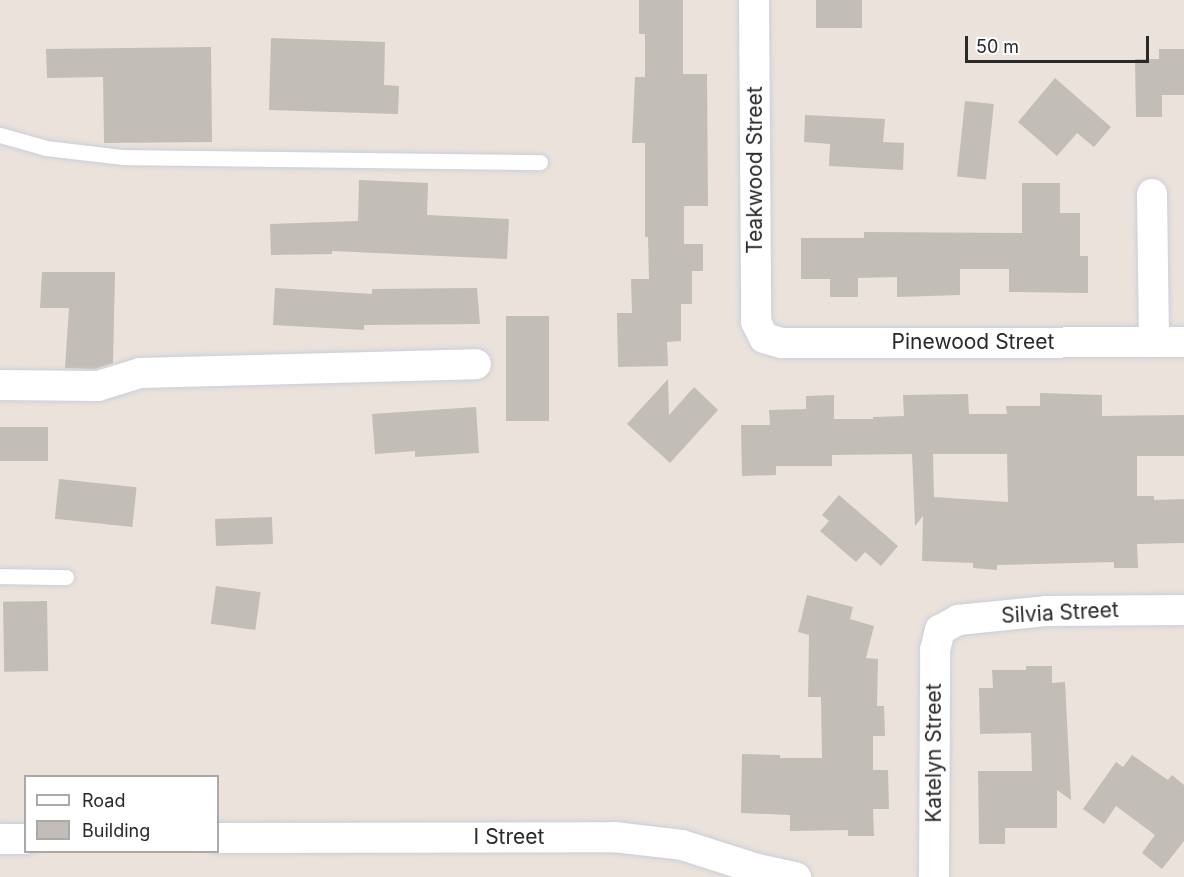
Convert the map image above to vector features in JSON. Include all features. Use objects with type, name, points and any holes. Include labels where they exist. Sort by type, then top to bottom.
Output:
[{"type":"street","name":"Teakwood Street","points":[[754,0],[756,322],[764,338]]},
{"type":"street","points":[[1152,194],[1154,342]]},
{"type":"street","name":"Pinewood Street","points":[[764,338],[783,343],[1184,342]]},
{"type":"street","points":[[0,385],[98,386],[140,373],[259,372],[476,364]]},
{"type":"street","name":"Silvia Street","points":[[940,630],[958,620],[1046,611],[1184,610]]},
{"type":"street","name":"Katelyn Street","points":[[934,877],[935,650],[940,630]]},
{"type":"street","name":"I Street","points":[[219,838],[614,837],[682,845],[729,869],[796,877]]},
{"type":"street","points":[[0,839],[24,839]]},
{"type":"lane","points":[[0,135],[46,148],[123,157],[540,162]]},
{"type":"lane","points":[[0,576],[66,577]]},
{"type":"building","points":[[639,0],[683,0],[683,74],[707,74],[708,206],[684,206],[684,244],[703,244],[703,271],[692,271],[692,304],[681,304],[681,341],[667,342],[668,366],[618,367],[617,313],[632,313],[631,279],[649,279],[648,237],[645,237],[645,143],[632,143],[635,77],[645,77],[645,34],[639,34]]},
{"type":"building","points":[[816,0],[862,0],[862,28],[816,28]]},
{"type":"building","points":[[271,38],[385,42],[384,85],[399,86],[398,114],[269,110]]},
{"type":"building","points":[[211,47],[212,142],[104,143],[103,77],[47,78],[46,49]]},
{"type":"building","points":[[1159,49],[1184,49],[1184,95],[1162,95],[1162,117],[1136,117],[1135,59],[1159,59]]},
{"type":"building","points":[[1055,78],[1111,127],[1094,147],[1077,133],[1057,156],[1018,122]]},
{"type":"building","points":[[965,101],[994,104],[986,180],[957,177]]},
{"type":"building","points":[[805,115],[885,119],[883,142],[904,143],[903,170],[829,166],[830,144],[804,142]]},
{"type":"building","points":[[359,180],[428,183],[427,215],[509,219],[507,259],[332,251],[332,254],[271,255],[270,224],[358,221]]},
{"type":"building","points":[[1022,183],[1060,183],[1060,213],[1080,213],[1080,256],[1088,256],[1088,293],[1009,292],[1009,269],[960,269],[960,295],[897,297],[897,277],[858,278],[858,297],[830,297],[830,279],[801,279],[801,238],[864,238],[864,232],[1022,233]]},
{"type":"building","points":[[42,272],[115,272],[113,363],[95,369],[65,368],[69,308],[40,308]]},
{"type":"building","points":[[275,288],[372,294],[372,289],[477,288],[480,324],[364,325],[364,330],[273,325]]},
{"type":"building","points":[[506,316],[549,316],[549,421],[506,421]]},
{"type":"building","points":[[668,379],[669,415],[694,387],[718,410],[670,463],[627,424]]},
{"type":"building","points":[[1040,393],[1102,395],[1102,416],[1184,415],[1184,456],[1137,456],[1137,496],[1154,496],[1154,500],[1184,499],[1184,543],[1137,544],[1138,568],[1114,568],[1114,562],[997,565],[997,570],[973,568],[973,563],[922,561],[923,516],[915,526],[912,454],[832,455],[832,466],[776,466],[776,475],[742,476],[741,425],[770,425],[769,410],[806,409],[806,396],[834,395],[834,419],[904,416],[903,395],[968,394],[969,414],[1007,414],[1006,406],[1040,406]],"holes":[[[933,454],[1007,454],[1008,502],[934,497]]]},
{"type":"building","points":[[476,407],[479,453],[415,457],[415,451],[375,454],[372,414]]},
{"type":"building","points":[[0,427],[48,427],[48,461],[0,461]]},
{"type":"building","points":[[59,479],[137,487],[132,527],[55,519]]},
{"type":"building","points":[[839,495],[898,546],[881,566],[865,552],[856,562],[820,531],[829,521],[822,515]]},
{"type":"building","points":[[272,517],[273,544],[216,546],[215,519]]},
{"type":"building","points":[[216,586],[261,592],[255,630],[211,624]]},
{"type":"building","points":[[807,595],[853,607],[850,619],[874,626],[866,658],[878,659],[877,706],[884,706],[885,736],[873,736],[873,770],[888,770],[889,809],[873,809],[874,836],[848,836],[848,830],[790,831],[790,815],[741,813],[742,754],[780,755],[780,758],[822,758],[821,697],[808,697],[809,635],[798,632]]},
{"type":"building","points":[[47,601],[48,671],[4,672],[3,602]]},
{"type":"building","points":[[1026,666],[1052,666],[1052,683],[1065,682],[1071,800],[1057,790],[1057,828],[1005,828],[1005,844],[979,844],[978,771],[1032,771],[1031,733],[980,734],[979,688],[993,688],[992,670],[1026,670]]},
{"type":"building","points":[[1132,755],[1168,780],[1172,775],[1184,785],[1184,841],[1162,869],[1142,853],[1155,835],[1116,806],[1104,824],[1083,809],[1116,762],[1123,767]]}]
